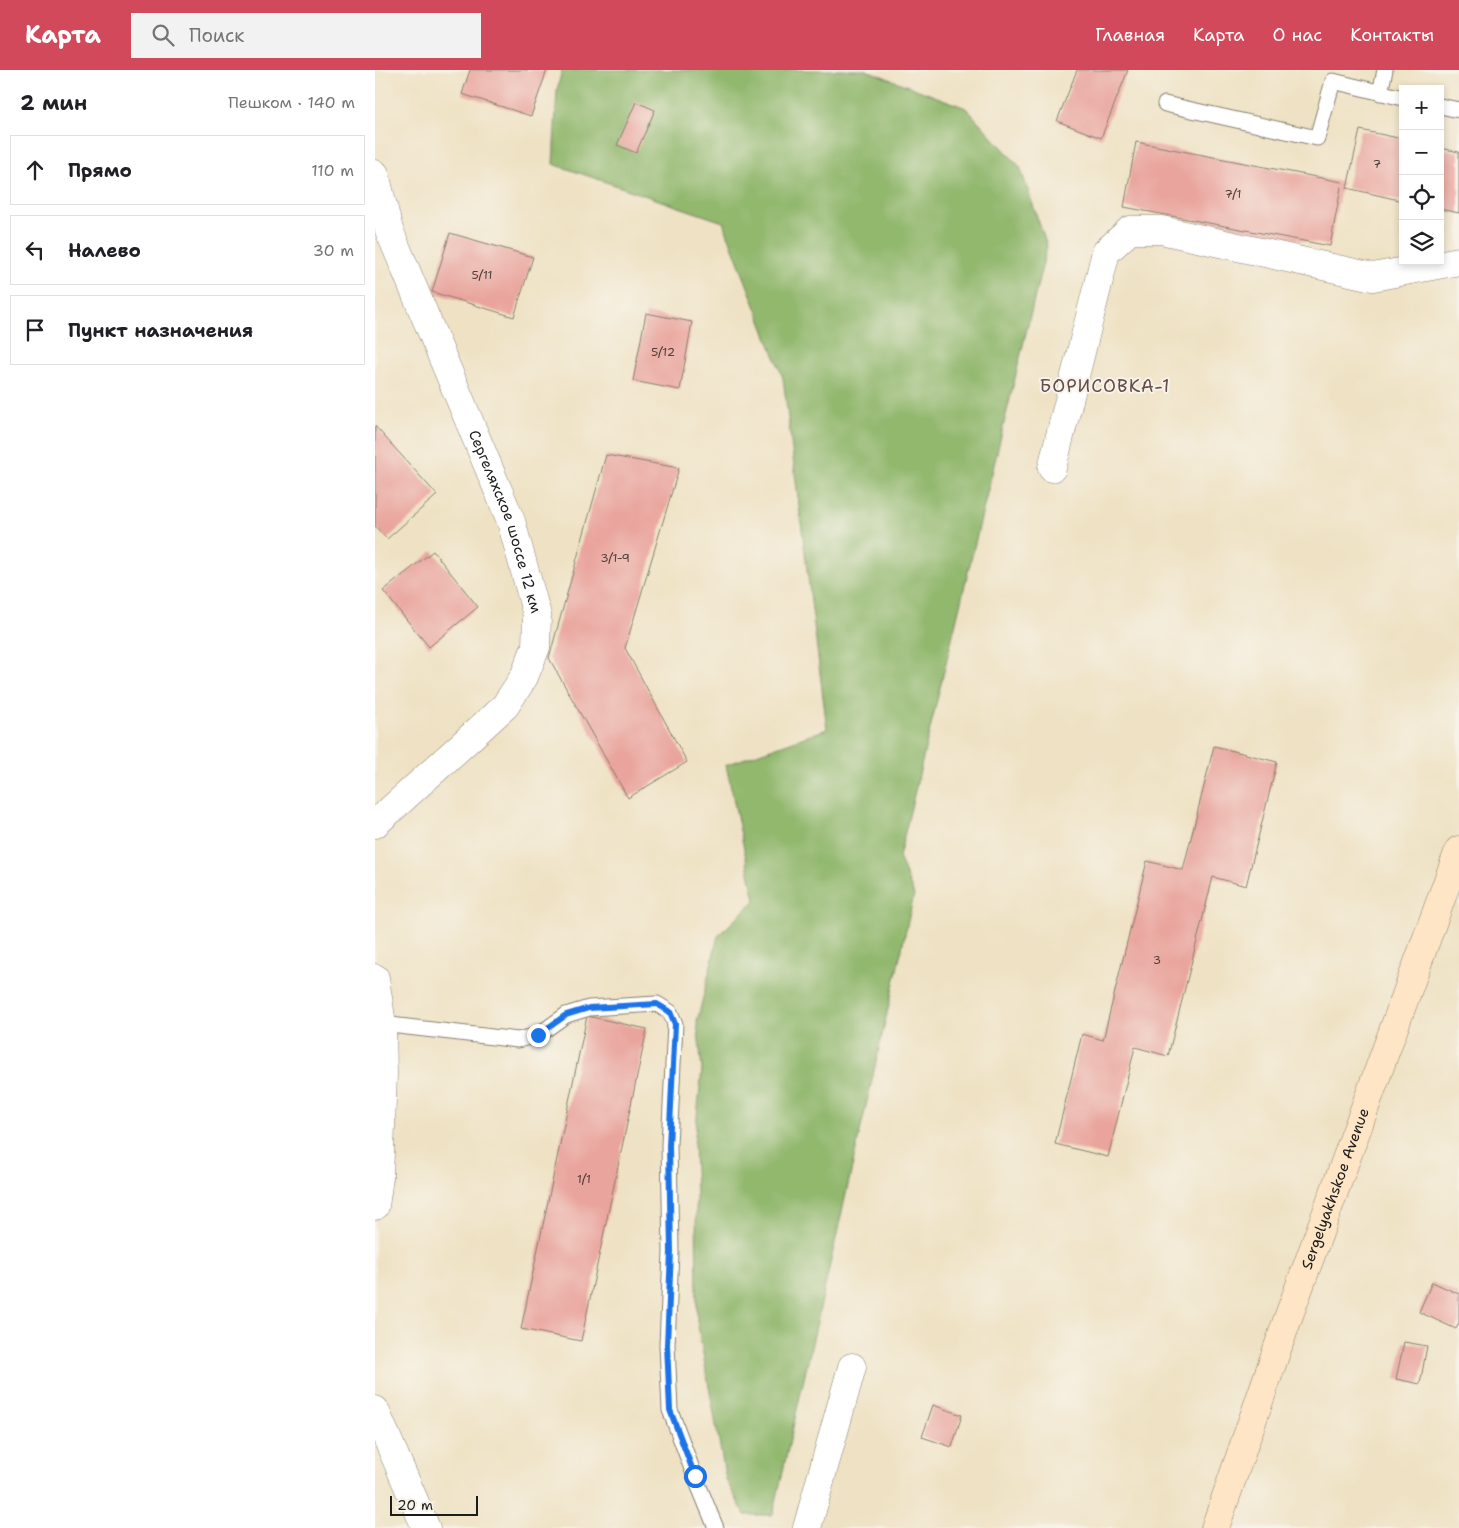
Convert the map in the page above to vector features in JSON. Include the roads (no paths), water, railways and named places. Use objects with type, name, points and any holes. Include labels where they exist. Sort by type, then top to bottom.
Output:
[{"type":"main road","name":"Sergelyakhskoe Avenue","points":[[1215,1528],[1288,1318],[1459,850]]},
{"type":"street","name":"Сергеляхское шоссе 12 км","points":[[375,174],[389,230],[511,521],[537,615],[536,647],[525,677],[505,706],[375,824]]},
{"type":"street","points":[[1052,468],[1106,252],[1130,230],[1161,230],[1373,277],[1459,261]]},
{"type":"street","points":[[375,978],[382,1024],[383,1074],[379,1177],[375,1206]]},
{"type":"street","points":[[807,1528],[852,1367]]},
{"type":"street","points":[[375,1410],[425,1528]]},
{"type":"lane","points":[[1380,93],[1385,70]]},
{"type":"lane","points":[[1165,104],[1317,138],[1333,81],[1399,97]]},
{"type":"lane","points":[[1444,107],[1459,110]]},
{"type":"lane","points":[[382,1024],[518,1040],[538,1035],[566,1015],[589,1008],[657,1004],[670,1012],[675,1024],[669,1146],[671,1252],[667,1345],[670,1410],[716,1528]]},
{"type":"district","name":"БОРИСОВКА-1","points":[[1105,386]]}]
